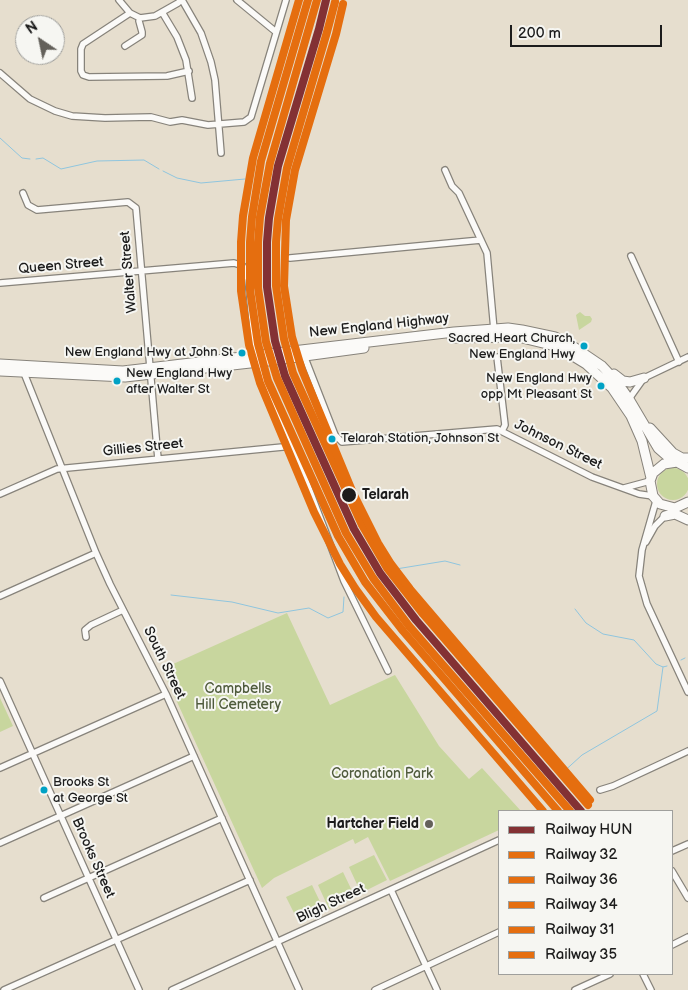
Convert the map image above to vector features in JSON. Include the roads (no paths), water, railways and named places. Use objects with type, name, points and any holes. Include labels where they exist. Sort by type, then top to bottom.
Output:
[{"type":"highway","name":"New England Highway","points":[[0,371],[125,377],[150,372],[291,354],[522,330],[555,337],[579,349],[602,366],[618,382],[630,398],[658,448],[674,462]]},
{"type":"highway","name":"New England Highway","points":[[494,332],[543,342],[568,353],[595,371],[612,388],[631,416],[642,441],[654,498]]},
{"type":"highway","name":"New England Highway","points":[[0,364],[150,372]]},
{"type":"highway","points":[[602,366],[623,381],[630,382],[644,378]]},
{"type":"highway","points":[[636,410],[654,434],[673,453],[682,458],[688,458]]},
{"type":"highway","points":[[651,480],[660,467],[674,462],[688,468]]},
{"type":"highway","points":[[654,498],[665,506],[688,511]]},
{"type":"highway","points":[[676,508],[688,502]]},
{"type":"highway","points":[[665,516],[675,514],[688,520]]},
{"type":"street","points":[[119,0],[130,12],[140,18],[149,18],[182,0],[201,32],[211,62],[215,80],[221,153]]},
{"type":"street","points":[[237,0],[276,32]]},
{"type":"street","points":[[0,73],[30,99],[55,111],[72,116],[105,118],[151,117],[170,122],[182,120],[208,125],[244,122],[251,116],[286,0]]},
{"type":"street","points":[[130,12],[83,44],[81,49],[83,75],[89,77],[166,76],[189,71]]},
{"type":"street","points":[[162,12],[179,43],[189,71],[192,98]]},
{"type":"street","points":[[124,46],[142,35],[140,18]]},
{"type":"street","points":[[445,170],[452,186],[459,192],[486,253],[494,332]]},
{"type":"street","name":"Walter Street","points":[[24,193],[28,205],[37,210],[125,202],[132,203],[136,208],[158,459]]},
{"type":"street","points":[[290,258],[481,240]]},
{"type":"street","points":[[631,256],[679,362]]},
{"type":"street","name":"Queen Street","points":[[0,283],[234,263],[241,264],[245,268],[248,278],[255,349],[262,358]]},
{"type":"street","name":"Johnson Street","points":[[303,353],[335,435],[342,442],[492,429],[502,431],[592,477],[654,498]]},
{"type":"street","points":[[497,357],[505,426],[502,431]]},
{"type":"street","points":[[630,398],[644,378],[688,357]]},
{"type":"street","points":[[262,358],[267,386],[293,446],[344,581],[388,671]]},
{"type":"street","name":"South Street","points":[[24,373],[96,553],[166,694],[299,990]]},
{"type":"street","name":"Gillies Street","points":[[0,494],[62,468],[293,446]]},
{"type":"street","points":[[624,488],[651,480]]},
{"type":"street","points":[[654,498],[642,550],[639,576],[656,626],[688,692]]},
{"type":"street","points":[[642,550],[655,526],[676,508]]},
{"type":"street","points":[[0,596],[96,553]]},
{"type":"street","points":[[86,637],[85,630],[91,625],[123,610]]},
{"type":"street","name":"Brooks Street","points":[[0,681],[139,990]]},
{"type":"street","points":[[0,768],[166,694]]},
{"type":"street","points":[[600,790],[613,786],[688,750]]},
{"type":"street","points":[[0,843],[194,756]]},
{"type":"street","points":[[44,898],[222,818]]},
{"type":"street","name":"Bligh Street","points":[[172,990],[498,840]]},
{"type":"street","points":[[673,851],[688,844]]},
{"type":"street","points":[[673,873],[688,898]]},
{"type":"street","points":[[4,990],[250,880]]},
{"type":"street","points":[[390,890],[437,990]]},
{"type":"street","points":[[375,990],[498,932]]},
{"type":"street","points":[[673,944],[688,937]]},
{"type":"street","points":[[575,990],[608,975]]},
{"type":"street","points":[[644,975],[651,990]]},
{"type":"waterway","points":[[0,138],[22,158],[30,159]]},
{"type":"waterway","points":[[36,159],[43,158],[61,169],[97,161],[144,160],[159,169]]},
{"type":"waterway","points":[[163,171],[177,178],[201,183],[245,179]]},
{"type":"waterway","points":[[396,569],[445,561],[460,565]]},
{"type":"waterway","points":[[171,595],[232,602],[278,613],[309,608],[328,618],[343,612],[344,597]]},
{"type":"waterway","points":[[575,609],[586,623],[603,634],[634,640],[656,664],[663,667],[667,666]]},
{"type":"waterway","points":[[681,660],[685,658]]},
{"type":"waterway","points":[[560,775],[582,755],[657,711],[663,667]]},
{"type":"rail line","name":"35","points":[[299,0],[253,158],[243,216],[241,291],[249,345],[260,383],[314,512],[340,564],[355,588],[376,617],[542,810]]},
{"type":"rail line","name":"34","points":[[308,0],[261,161],[252,217],[250,290],[258,344],[268,381],[338,536],[365,582],[403,631],[557,810]]},
{"type":"rail line","name":"32","points":[[317,0],[270,163],[260,217],[258,288],[266,342],[277,378],[346,533],[373,578],[409,626],[569,810]]},
{"type":"rail line","name":"HUN","points":[[326,0],[278,166],[269,218],[267,287],[275,341],[285,376],[354,529],[380,573],[416,620],[580,810]]},
{"type":"rail line","name":"36","points":[[335,2],[287,168],[278,219],[276,286],[284,339],[293,373],[362,525],[387,568],[423,614],[588,805]]},
{"type":"rail line","name":"31","points":[[343,4],[336,34],[295,170],[286,220],[284,286],[292,337],[302,370],[353,493],[378,543],[391,564],[410,589],[590,800]]},
{"type":"place","name":"Sacred Heart Church, New England Hwy","points":[[584,346]]},
{"type":"place","name":"New England Hwy at John St","points":[[242,353]]},
{"type":"place","name":"New England Hwy after Walter St","points":[[117,381]]},
{"type":"place","name":"New England Hwy opp Mt Pleasant St","points":[[601,386]]},
{"type":"place","name":"Telarah Station, Johnson St","points":[[332,439]]},
{"type":"place","name":"Telarah","points":[[349,495]]},
{"type":"place","name":"Brooks St at George St","points":[[44,790]]},
{"type":"place","name":"Hartcher Field","points":[[429,824]]},
{"type":"park label","name":"Campbells Hill Cemetery","points":[[238,698]]},
{"type":"park label","name":"Coronation Park","points":[[382,774]]}]
